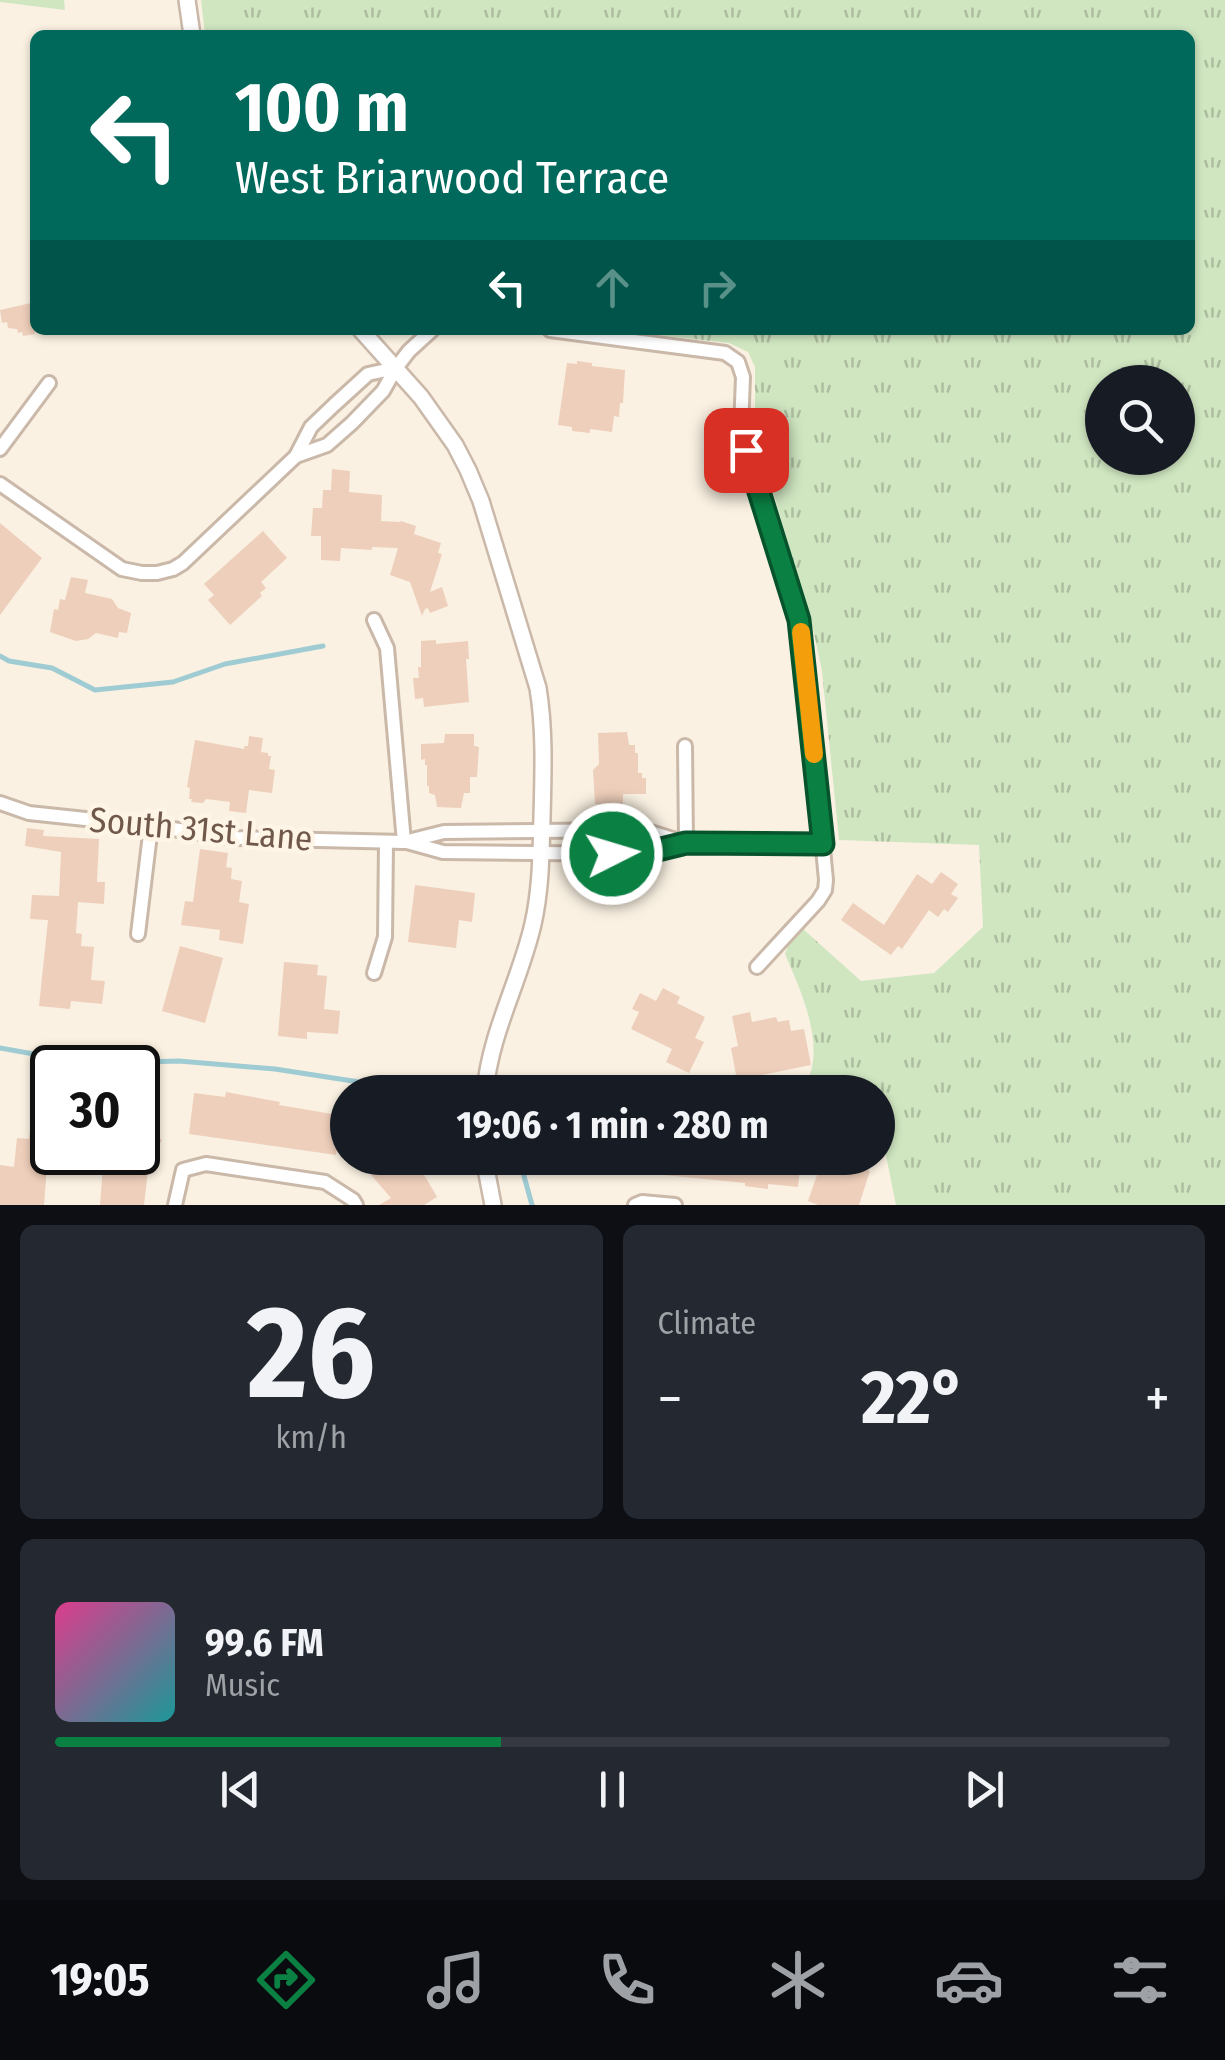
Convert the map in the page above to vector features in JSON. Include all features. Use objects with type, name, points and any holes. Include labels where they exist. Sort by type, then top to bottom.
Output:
[{"type":"street","points":[[187,0],[191,30]]},
{"type":"street","points":[[366,335],[421,397],[456,445],[482,500],[538,688],[544,766],[539,891],[532,926],[490,1054],[487,1075]]},
{"type":"street","points":[[296,456],[327,445],[384,391],[396,368],[427,335]]},
{"type":"street","points":[[588,335],[725,353],[738,362],[744,377],[741,429],[803,640],[825,890],[757,967]]},
{"type":"street","points":[[0,484],[122,569],[156,574],[173,569],[193,555],[296,456],[311,428],[368,374],[396,368]]},
{"type":"street","points":[[0,449],[50,383]]},
{"type":"street","points":[[374,620],[387,648],[404,842]]},
{"type":"street","points":[[685,746],[686,843]]},
{"type":"street","name":"South 31st Lane","points":[[0,804],[29,813],[237,838],[404,842],[444,832],[644,830],[686,843]]},
{"type":"street","points":[[138,934],[151,826]]},
{"type":"street","points":[[612,831],[612,854]]},
{"type":"street","points":[[478,832],[478,852]]},
{"type":"street","points":[[374,973],[385,937],[386,842]]},
{"type":"street","name":"South 31st Lane","points":[[404,842],[443,852],[612,854],[641,854],[686,843],[823,844]]},
{"type":"street","points":[[175,1205],[183,1170],[206,1164],[325,1182],[355,1203]]},
{"type":"street","points":[[487,1175],[493,1205]]},
{"type":"street","points":[[635,1205],[675,1205]]},
{"type":"green space","points":[[64,0],[65,10],[0,2]]},
{"type":"green space","points":[[201,0],[1225,0],[1225,1205],[896,1205],[890,1175],[895,1175],[895,1075],[809,1075],[813,1039],[805,1003],[785,954],[788,946],[803,929],[861,981],[934,973],[983,927],[979,845],[839,840],[822,671],[755,429],[755,367],[748,352],[729,343],[659,335],[1195,335],[1195,30],[204,30]]},
{"type":"building","points":[[30,303],[30,335],[23,336],[17,329],[8,328],[7,322],[2,323],[0,310]]},
{"type":"building","points":[[577,361],[625,370],[623,403],[619,417],[614,416],[612,432],[572,431],[572,427],[558,425],[567,363]]},
{"type":"building","points":[[332,469],[350,471],[349,492],[382,495],[381,521],[416,526],[414,534],[441,543],[438,553],[442,554],[430,592],[442,587],[448,606],[430,613],[425,609],[422,616],[410,582],[390,575],[398,548],[341,548],[340,561],[321,560],[321,536],[311,536],[313,508],[322,508],[323,490],[331,490]]},
{"type":"building","points":[[0,523],[42,558],[0,615]]},
{"type":"building","points":[[263,531],[287,558],[261,582],[266,588],[260,593],[262,596],[230,625],[208,600],[214,595],[204,584]]},
{"type":"building","points":[[71,577],[88,580],[85,593],[112,599],[118,608],[131,613],[127,633],[119,632],[118,638],[96,633],[76,641],[50,632],[54,609],[58,610],[60,599],[65,600]]},
{"type":"building","points":[[436,640],[436,644],[468,641],[469,702],[424,707],[423,698],[415,699],[413,678],[419,678],[421,641]]},
{"type":"building","points":[[627,732],[629,745],[635,745],[638,753],[638,773],[646,778],[646,794],[623,794],[623,804],[595,804],[593,770],[599,764],[598,733]]},
{"type":"building","points":[[445,734],[474,734],[474,746],[479,747],[477,777],[470,777],[470,793],[464,793],[461,808],[437,807],[435,795],[429,793],[427,786],[425,759],[421,760],[421,744],[444,743]]},
{"type":"building","points":[[249,736],[263,738],[261,752],[271,756],[269,769],[275,770],[272,793],[249,790],[246,813],[229,811],[230,802],[191,802],[187,787],[195,740],[244,749]]},
{"type":"building","points":[[27,828],[44,830],[43,836],[99,839],[97,882],[105,882],[104,904],[78,902],[76,933],[82,934],[81,946],[94,947],[91,980],[105,981],[102,1004],[71,1001],[70,1009],[39,1006],[48,920],[30,919],[32,895],[59,896],[61,852],[25,846]]},
{"type":"building","points":[[200,849],[228,853],[226,867],[232,868],[231,879],[242,881],[239,902],[249,904],[243,944],[219,940],[220,930],[181,925],[185,901],[193,902]]},
{"type":"building","points":[[941,872],[958,884],[951,894],[958,898],[948,912],[944,909],[938,917],[929,910],[902,949],[898,946],[891,955],[841,920],[853,903],[884,925],[917,874],[932,884]]},
{"type":"building","points":[[415,885],[475,893],[472,922],[459,920],[456,948],[408,942]]},
{"type":"building","points":[[180,946],[223,958],[205,1023],[162,1011]]},
{"type":"building","points":[[284,962],[318,965],[317,975],[327,976],[324,1009],[340,1011],[338,1034],[307,1032],[307,1039],[278,1036]]},
{"type":"building","points":[[663,988],[680,997],[677,1003],[705,1017],[695,1038],[704,1042],[689,1073],[666,1062],[672,1049],[631,1029],[639,1012],[632,1009],[640,993],[656,1001]]},
{"type":"building","points":[[750,1012],[752,1022],[776,1017],[778,1022],[789,1020],[791,1031],[804,1029],[811,1065],[762,1075],[736,1075],[731,1048],[738,1046],[732,1016]]},
{"type":"building","points":[[226,1092],[330,1114],[330,1154],[189,1134],[194,1093],[225,1097]]},
{"type":"building","points":[[30,1130],[30,1175],[46,1175],[44,1205],[0,1205],[0,1165],[14,1167],[17,1138],[29,1139]]},
{"type":"building","points":[[102,1175],[147,1175],[144,1205],[100,1205]]},
{"type":"building","points":[[371,1175],[423,1175],[437,1197],[424,1205],[379,1205],[391,1198]]},
{"type":"building","points":[[664,1175],[799,1175],[798,1187],[768,1184],[768,1189]]},
{"type":"building","points":[[817,1175],[869,1175],[859,1205],[818,1205],[808,1201]]},
{"type":"waterway","points":[[0,656],[52,668],[95,690],[173,682],[225,664],[323,646]]},
{"type":"waterway","points":[[0,1048],[104,1063],[179,1061],[330,1077]]},
{"type":"waterway","points":[[524,1175],[532,1205]]},
{"type":"slow traffic","points":[[801,632],[814,754]]},
{"type":"route","points":[[612,854],[641,854],[686,843],[823,844],[803,640],[746,450]]}]
